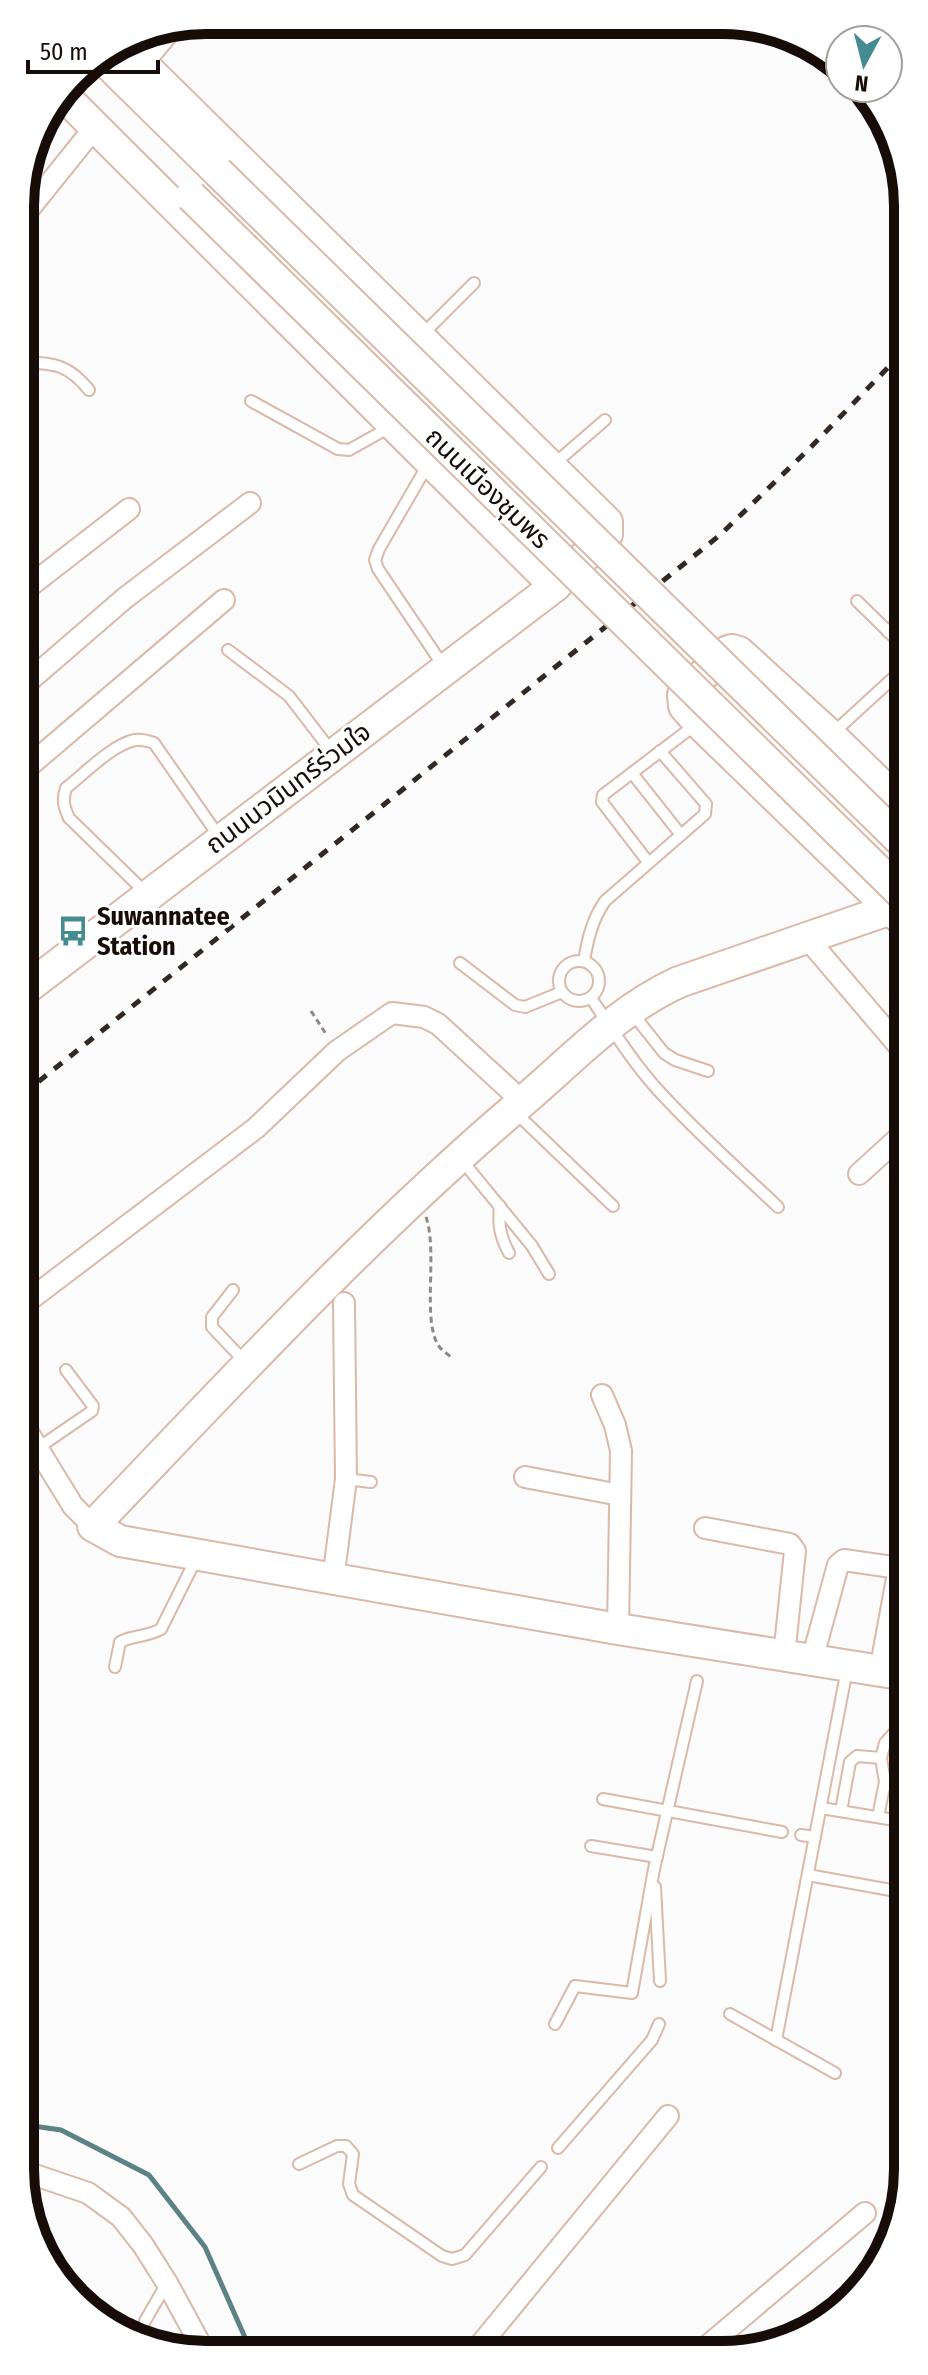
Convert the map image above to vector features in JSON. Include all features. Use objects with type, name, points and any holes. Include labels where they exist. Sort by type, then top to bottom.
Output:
[{"type":"main road","points":[[132,53],[552,467]]},
{"type":"main road","name":"ถนนเมืองชุมพร","points":[[108,64],[894,834]]},
{"type":"main road","name":"ถนนเมืองชุมพร","points":[[83,87],[894,903]]},
{"type":"main road","points":[[70,102],[555,586]]},
{"type":"main road","name":"ถนนนวมินทร์ร่วมใจ","points":[[34,983],[555,586],[607,534],[608,528],[607,522],[552,467]]},
{"type":"main road","points":[[894,786],[830,735],[739,652],[726,652],[683,695],[684,706],[698,722],[894,903]]},
{"type":"main road","points":[[893,1673],[618,1629],[120,1541],[93,1526],[415,1196],[619,1017],[649,996],[679,982],[894,911]]},
{"type":"street","points":[[34,203],[95,127]]},
{"type":"street","points":[[34,677],[125,598],[250,503]]},
{"type":"street","points":[[34,583],[129,509]]},
{"type":"street","points":[[34,762],[224,600]]},
{"type":"street","points":[[807,938],[894,1040]]},
{"type":"street","points":[[34,1296],[256,1128],[337,1051],[392,1013],[424,1017],[438,1024],[518,1106]]},
{"type":"street","points":[[859,1174],[894,1142]]},
{"type":"street","points":[[333,1580],[346,1479],[344,1303]]},
{"type":"street","points":[[602,1395],[615,1425],[621,1451],[618,1629]]},
{"type":"street","points":[[34,1442],[73,1506],[93,1526]]},
{"type":"street","points":[[525,1477],[620,1495]]},
{"type":"street","points":[[705,1528],[790,1544],[795,1551],[798,1658]]},
{"type":"street","points":[[798,1658],[838,1565],[844,1560],[894,1567]]},
{"type":"street","points":[[483,2341],[668,2116]]},
{"type":"street","points":[[34,2175],[88,2193],[121,2217],[167,2283],[199,2341]]},
{"type":"street","points":[[713,2341],[865,2213]]},
{"type":"lane","points":[[420,337],[474,283]]},
{"type":"lane","points":[[34,363],[69,369],[89,390]]},
{"type":"lane","points":[[251,401],[338,449],[349,450],[394,425]]},
{"type":"lane","points":[[552,467],[605,420]]},
{"type":"lane","points":[[430,461],[375,560],[445,669]]},
{"type":"lane","points":[[857,601],[894,638]]},
{"type":"lane","points":[[888,632],[894,626]]},
{"type":"lane","points":[[228,650],[289,696],[334,754]]},
{"type":"lane","points":[[830,735],[894,677]]},
{"type":"lane","points":[[648,862],[602,802],[603,795],[698,722]]},
{"type":"lane","points":[[148,895],[69,818],[64,807],[66,788],[122,745],[136,740],[154,743],[221,839]]},
{"type":"lane","points":[[584,961],[594,917],[605,901],[705,814],[706,804],[660,751]]},
{"type":"lane","points":[[632,773],[681,835]]},
{"type":"lane","points":[[576,961],[584,961],[597,970],[600,977],[596,993],[591,998],[575,1001],[562,992],[559,976],[562,969],[576,961]]},
{"type":"lane","points":[[460,963],[515,1005],[525,1007],[562,992]]},
{"type":"lane","points":[[591,998],[675,1060],[708,1071]]},
{"type":"lane","points":[[619,1017],[658,1089],[778,1207]]},
{"type":"lane","points":[[518,1106],[613,1206]]},
{"type":"lane","points":[[459,1157],[532,1246],[549,1274]]},
{"type":"lane","points":[[500,1206],[498,1224],[509,1253]]},
{"type":"lane","points":[[233,1290],[212,1317],[212,1327],[248,1365]]},
{"type":"lane","points":[[38,1448],[92,1411],[93,1406],[66,1370]]},
{"type":"lane","points":[[346,1479],[371,1482]]},
{"type":"lane","points":[[115,1667],[120,1642],[161,1629],[198,1555]]},
{"type":"lane","points":[[776,2040],[847,1666]]},
{"type":"lane","points":[[555,2024],[575,1986],[632,1993],[666,1811],[697,1681]]},
{"type":"lane","points":[[878,1817],[885,1782],[881,1758],[885,1743],[894,1733]]},
{"type":"lane","points":[[841,1811],[850,1762],[857,1756],[881,1758]]},
{"type":"lane","points":[[885,1782],[894,1787]]},
{"type":"lane","points":[[603,1799],[782,1832]]},
{"type":"lane","points":[[821,1808],[894,1820]]},
{"type":"lane","points":[[801,1835],[815,1837]]},
{"type":"lane","points":[[591,1846],[657,1857]]},
{"type":"lane","points":[[654,1869],[660,1981]]},
{"type":"lane","points":[[808,1875],[894,1891]]},
{"type":"lane","points":[[730,2014],[835,2073]]},
{"type":"lane","points":[[558,2148],[652,2040],[659,2024]]},
{"type":"lane","points":[[299,2164],[337,2146],[346,2146],[353,2154],[349,2184],[353,2195],[442,2256],[452,2259],[465,2255],[541,2167]]},
{"type":"lane","points":[[145,2321],[167,2283]]},
{"type":"path","points":[[311,1011],[337,1051]]},
{"type":"path","points":[[415,1196],[428,1220],[431,1236],[432,1324],[438,1345],[452,1358]]},
{"type":"waterway","points":[[34,2126],[61,2130],[149,2175],[205,2247],[247,2341]]},
{"type":"railway","points":[[34,1085],[720,535],[894,361]]},
{"type":"place","name":"Suwannatee Station","points":[[73,931]]}]
